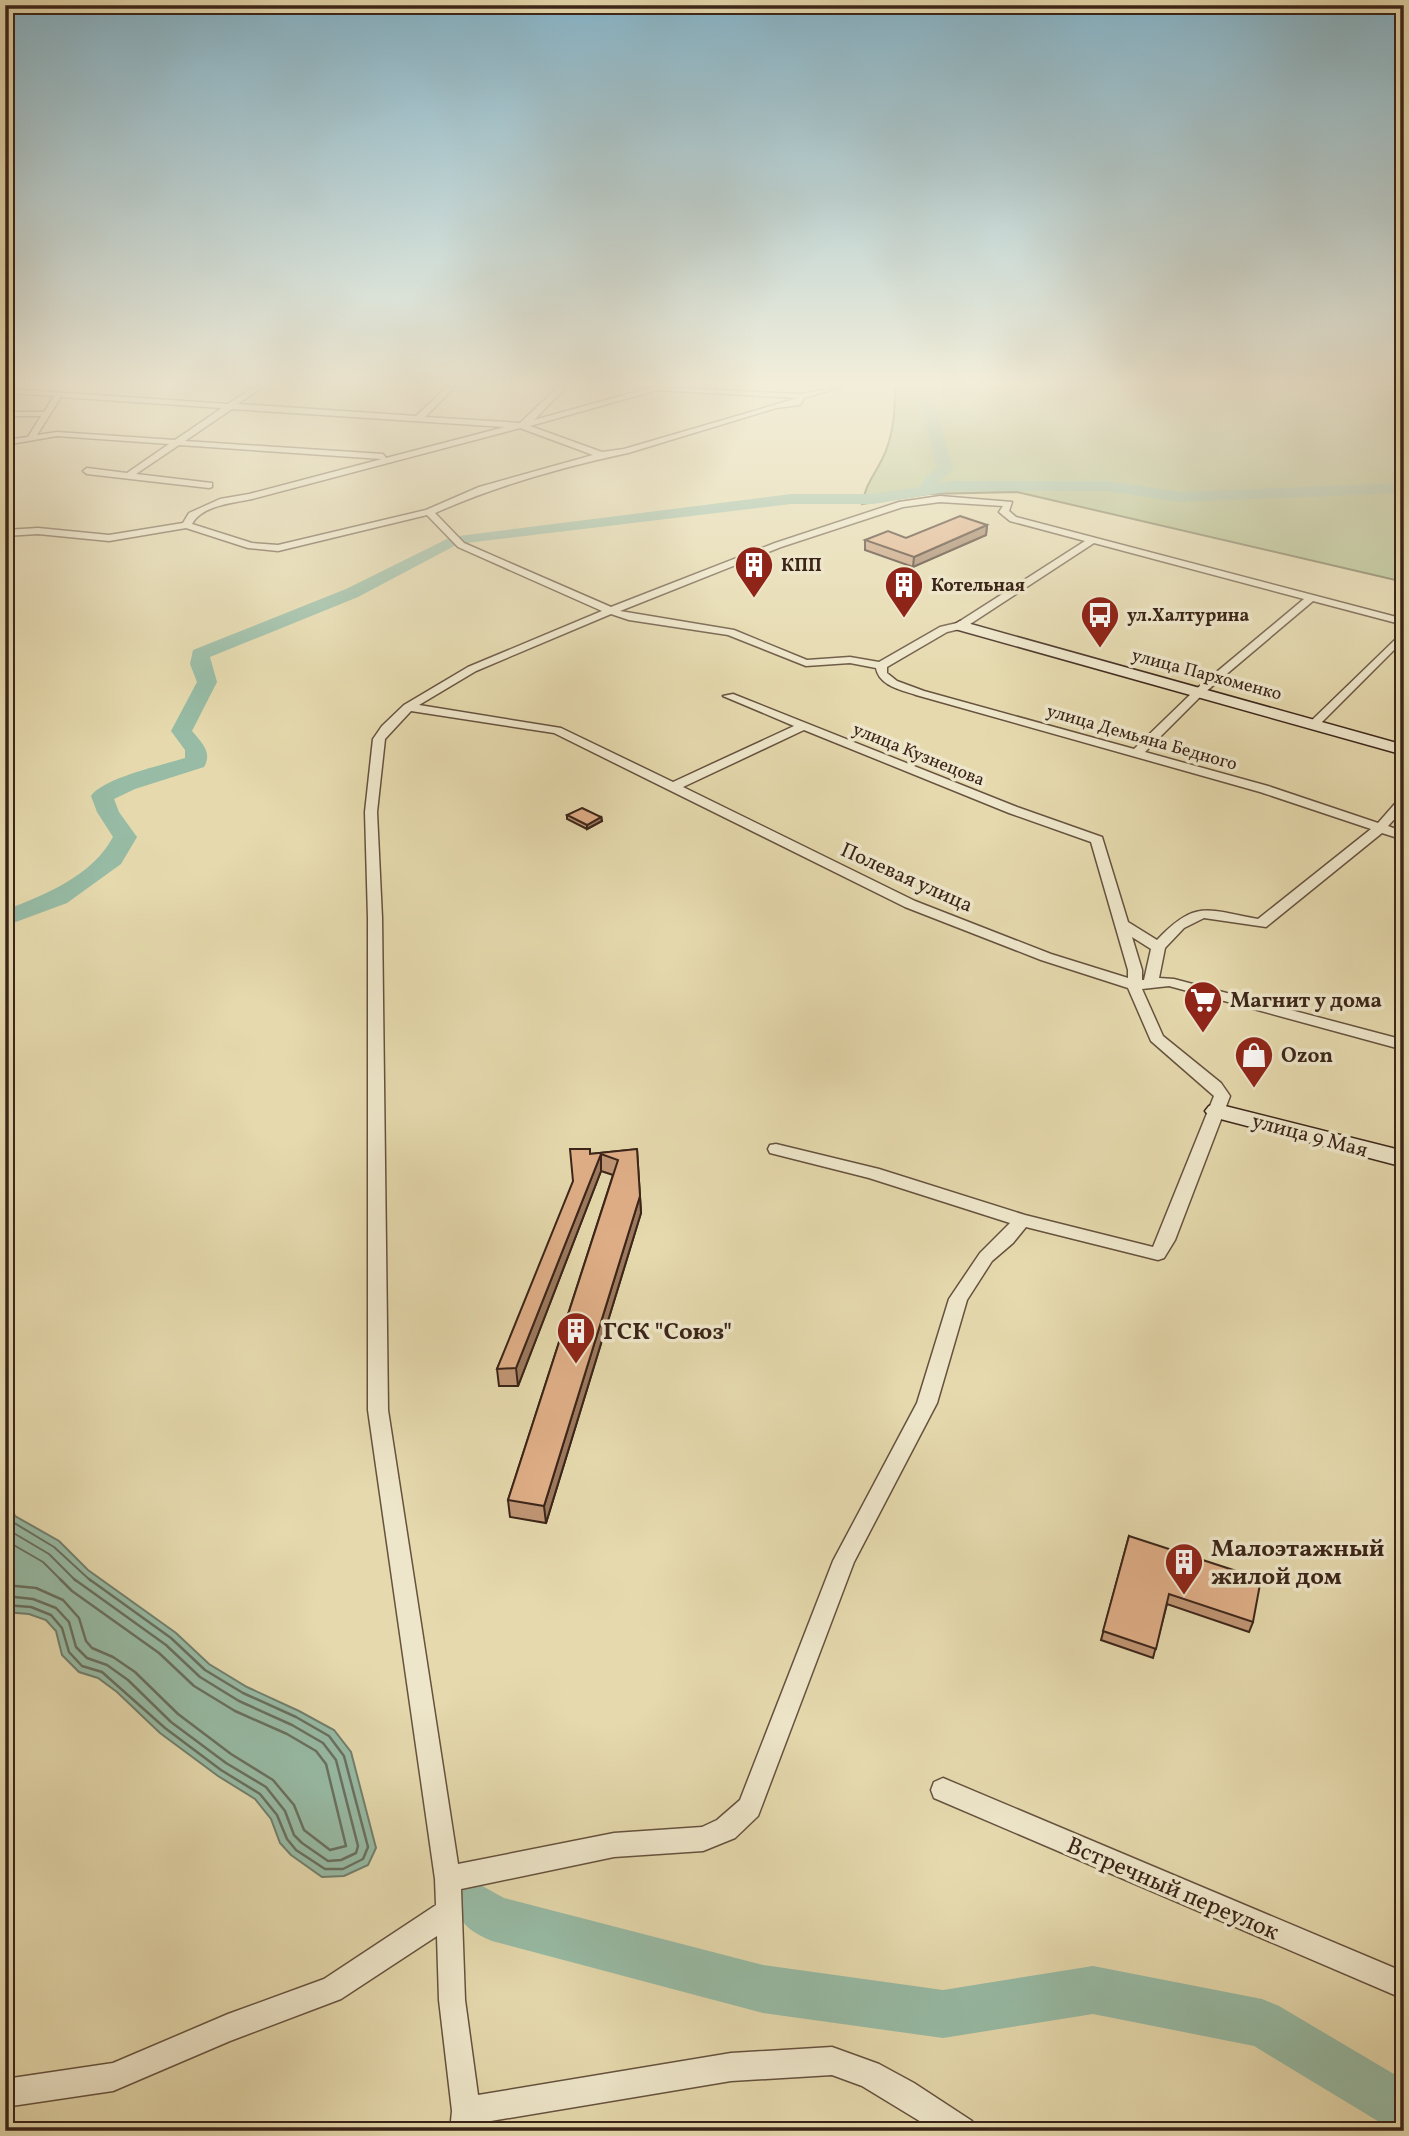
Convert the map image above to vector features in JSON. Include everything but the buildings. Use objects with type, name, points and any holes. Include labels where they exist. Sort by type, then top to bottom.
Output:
[{"type":"street","points":[[187,524],[192,515],[208,506],[284,487]]},
{"type":"street","points":[[5,533],[69,532],[109,538],[187,524],[251,546],[270,548],[429,512],[491,487]]},
{"type":"street","points":[[962,2131],[893,2086],[832,2061],[731,2067],[465,2121],[452,2000],[448,1879],[378,1410],[375,918],[371,812],[379,739],[386,727],[408,707],[493,660],[778,545],[902,504],[940,499],[1009,504],[1004,512],[1009,518],[1404,622]]},
{"type":"street","points":[[429,512],[449,535],[469,549],[611,611],[629,617],[730,632],[806,663],[850,660],[881,666],[944,629],[960,626],[1091,541]]},
{"type":"street","points":[[1137,753],[1199,692],[1311,598]]},
{"type":"street","name":"улица Пархоменко","points":[[960,626],[1404,750]]},
{"type":"street","points":[[1314,724],[1404,634]]},
{"type":"street","name":"улица Демьяна Бедного","points":[[881,666],[882,674],[905,688],[1265,789],[1404,836]]},
{"type":"street","points":[[425,696],[458,707],[464,715]]},
{"type":"street","name":"улица Кузнецова","points":[[729,696],[1097,841],[1120,923]]},
{"type":"street","name":"Полевая улица","points":[[408,707],[557,730],[910,904],[1046,957],[1133,985],[1169,982],[1404,1045]]},
{"type":"street","points":[[675,786],[803,726]]},
{"type":"street","points":[[1152,982],[1158,947],[1179,925],[1202,913],[1261,924],[1380,828],[1404,801]]},
{"type":"street","points":[[1120,923],[1158,947]]},
{"type":"street","points":[[776,1149],[873,1172],[1022,1220],[1158,1254],[1166,1240],[1222,1096],[1215,1087],[1156,1038],[1133,985],[1135,970],[1120,923]]},
{"type":"street","name":"улица 9 Мая","points":[[1217,1111],[1404,1159]]},
{"type":"street","points":[[448,1879],[614,1844],[703,1839],[726,1829],[749,1808],[844,1561],[927,1403],[958,1299],[986,1257],[1007,1239],[1022,1220]]},
{"type":"street","name":"Встречный переулок","points":[[943,1790],[1404,1986]]},
{"type":"street","points":[[5,2093],[113,2077],[228,2028],[332,1990],[449,1912]]},
{"type":"shaded area","points":[[868,487],[1404,487],[1404,582],[1017,492],[928,494],[862,504]]},
{"type":"water","points":[[5,1496],[15,1516],[59,1541],[88,1570],[176,1633],[209,1664],[247,1687],[334,1730],[351,1752],[376,1848],[368,1865],[344,1876],[322,1877],[291,1855],[280,1843],[271,1819],[255,1799],[218,1776],[160,1733],[117,1692],[98,1678],[79,1672],[62,1655],[56,1631],[46,1620],[29,1614],[5,1612]]},
{"type":"waterway","points":[[460,540],[791,499],[873,499],[948,487]]},
{"type":"waterway","points":[[1110,487],[1180,497],[1404,488]]},
{"type":"waterway","points":[[5,919],[58,898],[113,859],[125,837],[108,812],[102,796],[127,784],[196,762],[196,749],[181,731],[207,682],[200,664],[200,654],[352,593],[451,542]]},
{"type":"waterway","points":[[477,1906],[492,1918],[763,1989],[943,2014],[1093,1990],[1262,2023],[1404,2108]]},
{"type":"place","name":"КПП","points":[[754,599]]},
{"type":"place","name":"Котельная","points":[[904,619]]},
{"type":"place","name":"ул.Халтурина","points":[[1100,649]]},
{"type":"place","name":"Магнит у дома","points":[[1203,1034]]},
{"type":"place","name":"Ozon","points":[[1254,1089]]},
{"type":"place","name":"ГСК \"Союз\"","points":[[576,1365]]},
{"type":"place","name":"Малоэтажный жилой дом","points":[[1184,1596]]}]
